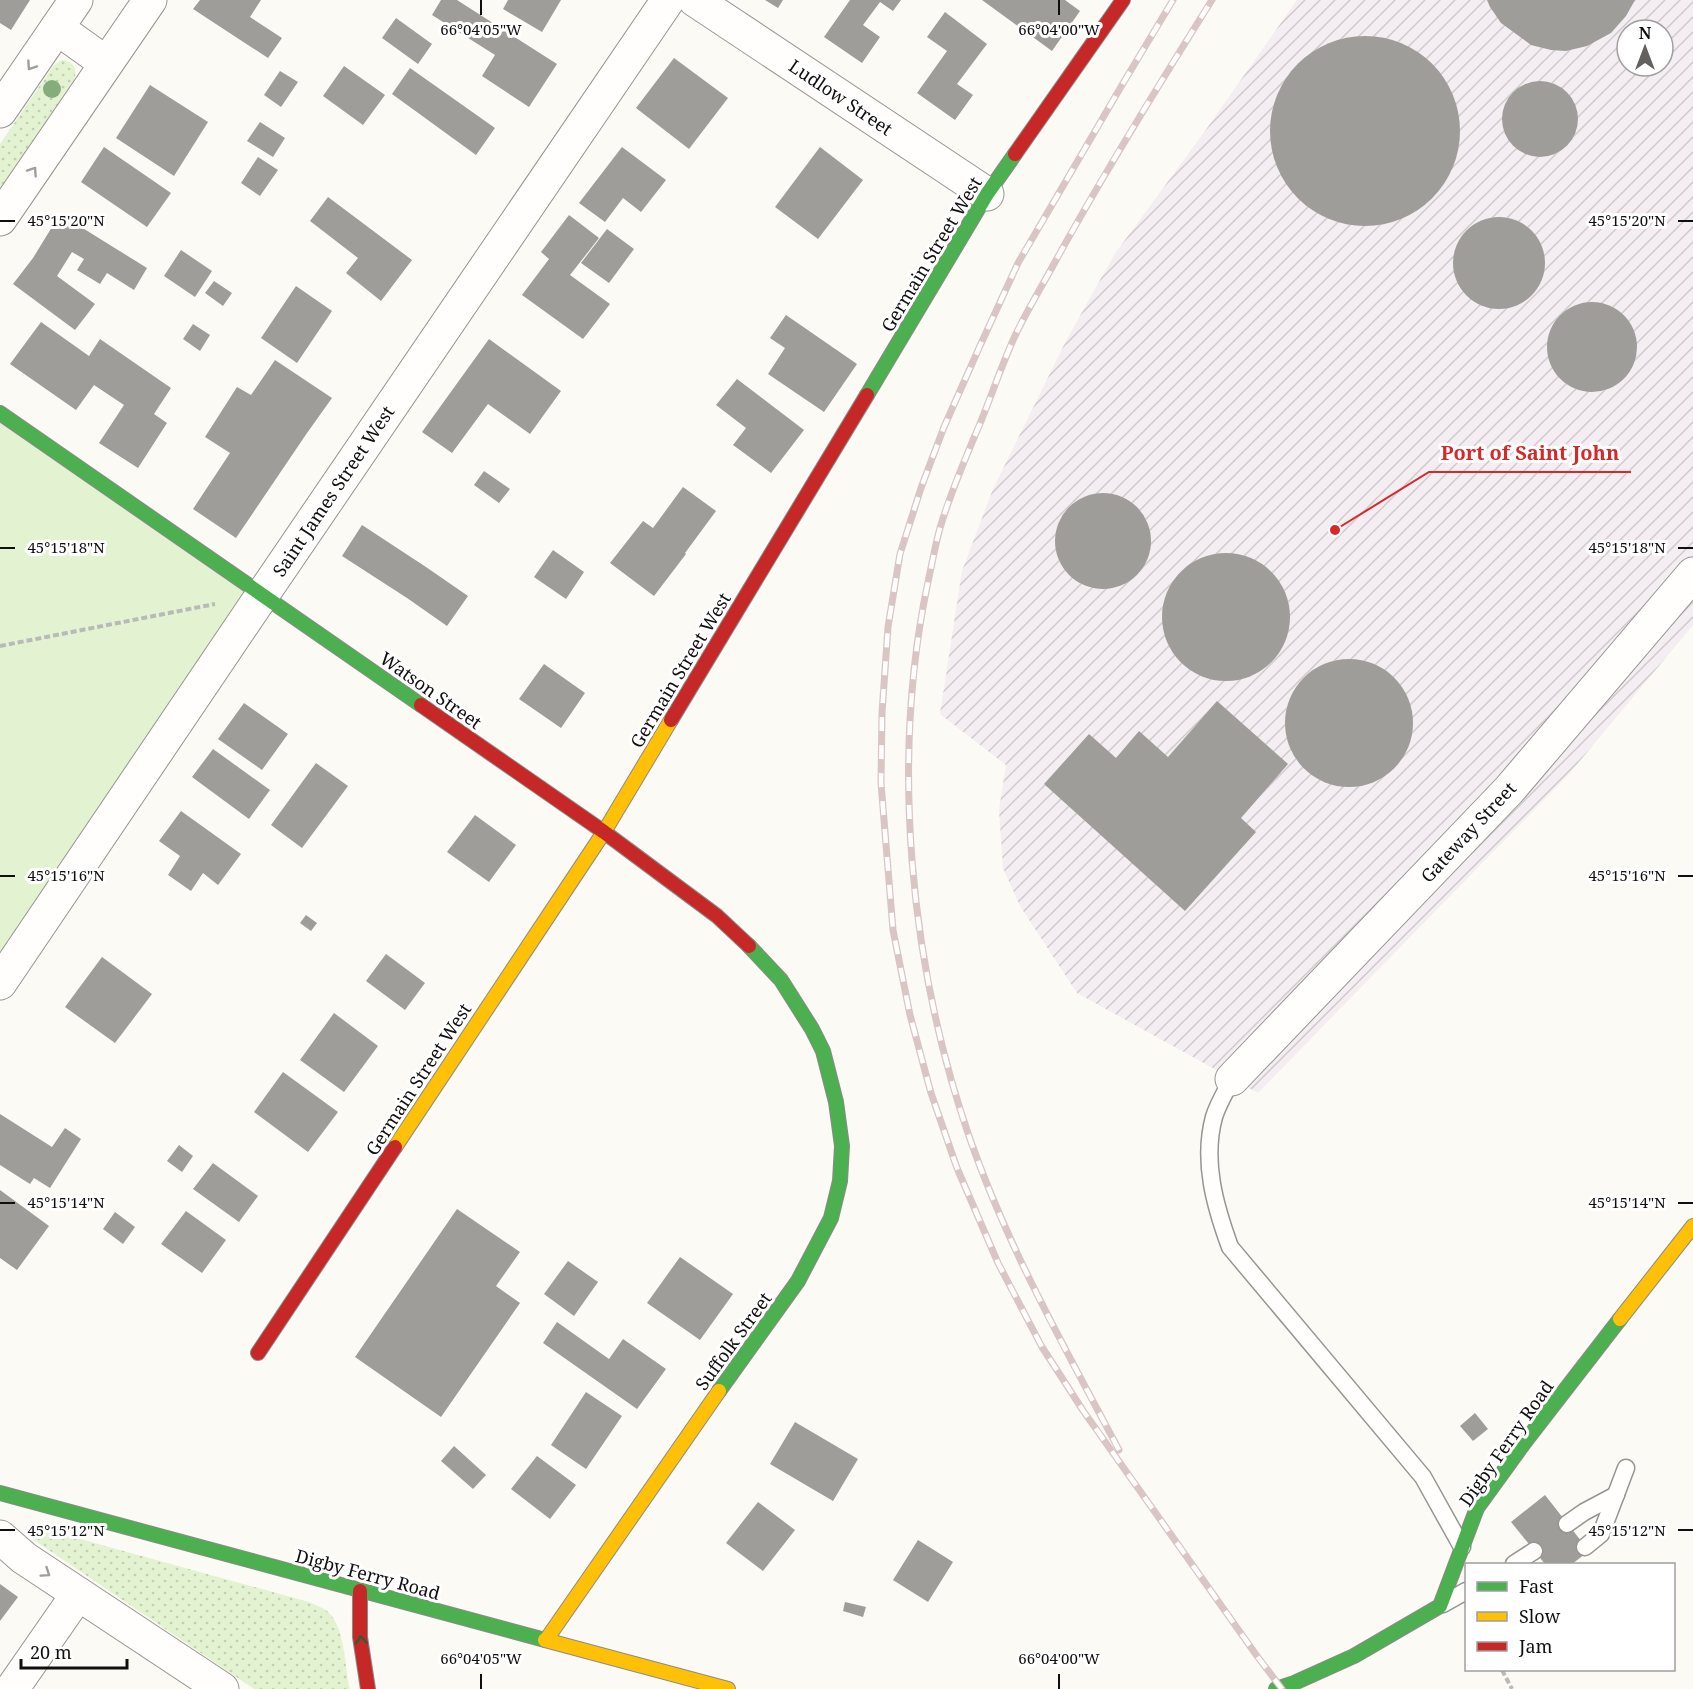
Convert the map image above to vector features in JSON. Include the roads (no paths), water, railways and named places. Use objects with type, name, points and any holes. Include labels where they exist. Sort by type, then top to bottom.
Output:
[{"type":"street","points":[[0,111],[76,0]]},
{"type":"street","points":[[0,219],[150,0]]},
{"type":"street","name":"Saint James Street West","points":[[0,983],[668,0]]},
{"type":"street","name":"Ludlow Street","points":[[695,0],[987,194]]},
{"type":"street","name":"Germain Street West","points":[[258,1353],[604,832],[987,194],[1123,0]]},
{"type":"street","points":[[57,28],[106,63]]},
{"type":"street","name":"Watson Street","points":[[0,413],[604,832],[725,923],[781,980],[812,1029]]},
{"type":"street","name":"Gateway Street","points":[[1232,1079],[1509,790],[1693,574]]},
{"type":"street","name":"Suffolk Street","points":[[546,1640],[798,1281],[831,1218],[840,1181],[842,1146],[836,1102],[823,1052],[812,1029]]},
{"type":"street","name":"Digby Ferry Road","points":[[1440,1606],[1477,1508],[1524,1443],[1693,1226]]},
{"type":"street","name":"Digby Ferry Road","points":[[0,1493],[728,1689]]},
{"type":"street","points":[[0,1537],[24,1558],[222,1689]]},
{"type":"street","points":[[360,1591],[360,1637],[368,1689]]},
{"type":"street","points":[[12,1689],[78,1594]]},
{"type":"street","points":[[1276,1689],[1354,1656],[1440,1606]]},
{"type":"lane","points":[[1232,1079],[1214,1116],[1209,1151],[1212,1187],[1218,1216],[1230,1247],[1423,1477],[1462,1547]]},
{"type":"lane","points":[[1585,1547],[1601,1534],[1626,1468]]},
{"type":"lane","points":[[1567,1524],[1616,1495]]},
{"type":"lane","points":[[1516,1563],[1534,1551]]},
{"type":"lane","points":[[1440,1606],[1465,1592]]},
{"type":"lane","points":[[1440,1606],[1465,1600]]},
{"type":"railway","points":[[1173,0],[1018,263],[944,427],[921,488],[900,554],[888,627],[882,713],[881,783],[893,930],[910,1015],[931,1093],[957,1168],[998,1263],[1042,1347],[1084,1412],[1282,1689]]},
{"type":"railway","points":[[1119,1450],[1038,1297],[1002,1219],[970,1139],[949,1073],[920,934],[912,863],[909,792],[910,720],[916,650],[940,528],[948,502],[1009,349],[1093,196],[1212,0]]},
{"type":"place","name":"Port of Saint John","points":[[1335,530]]}]
